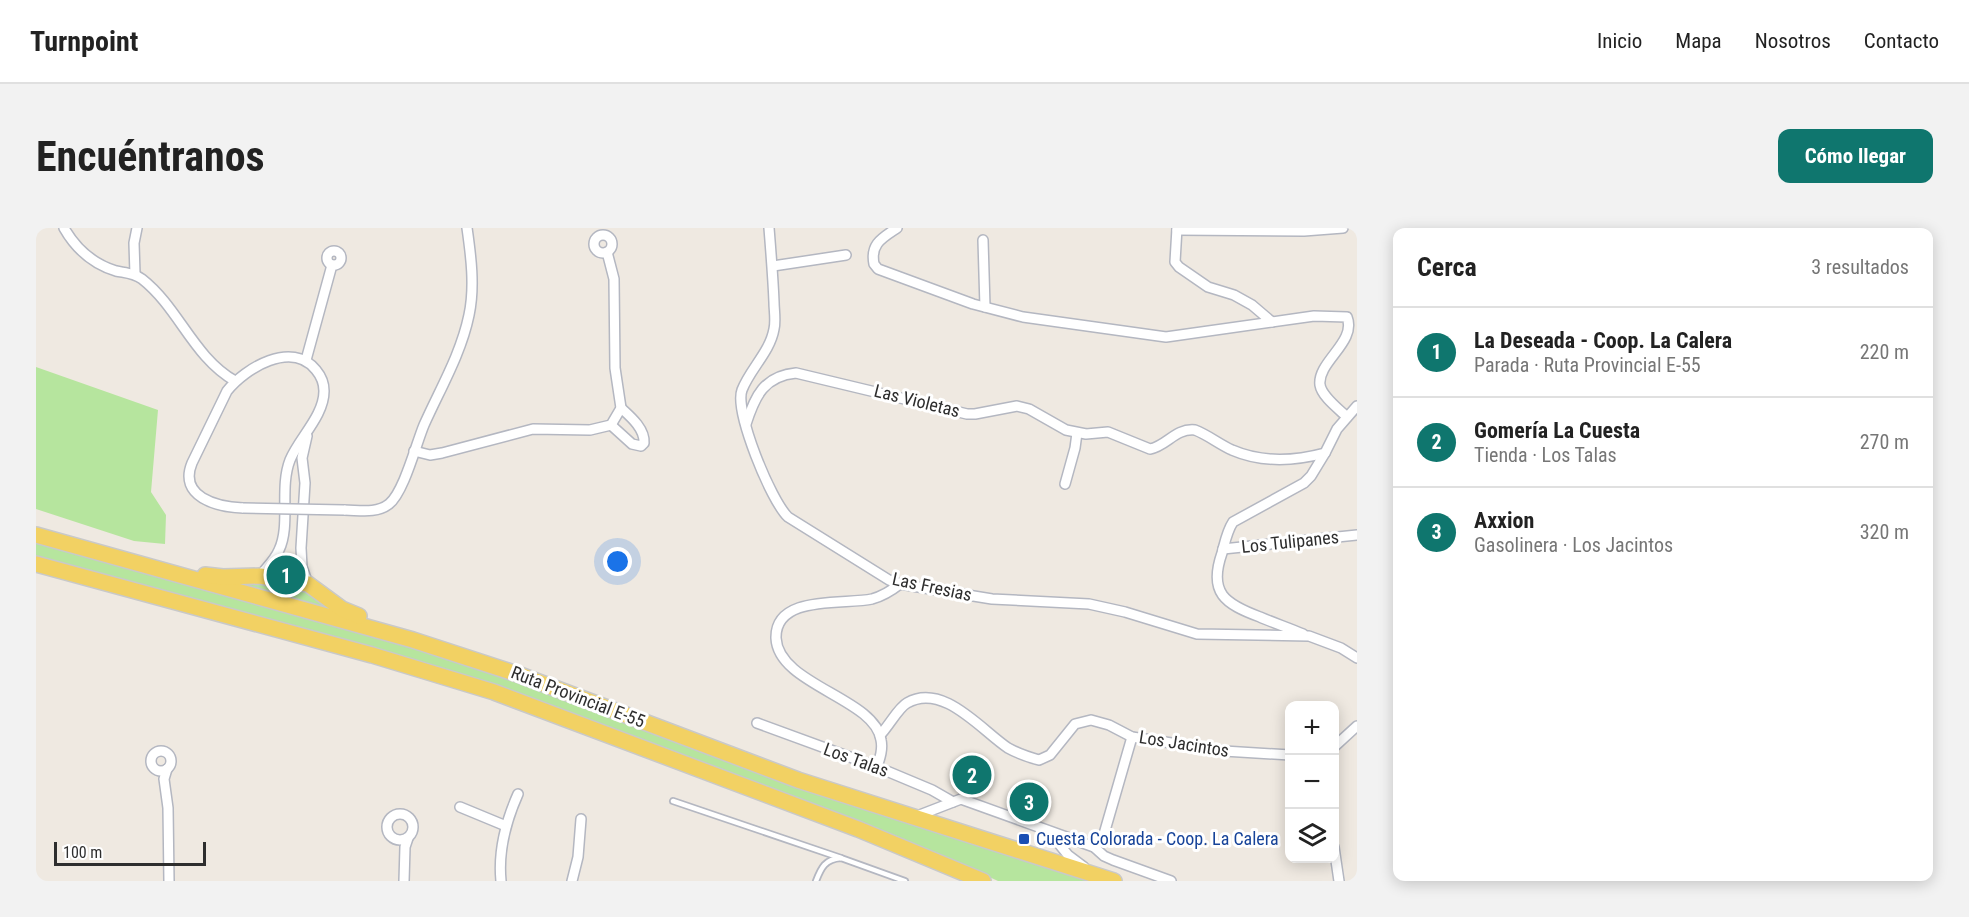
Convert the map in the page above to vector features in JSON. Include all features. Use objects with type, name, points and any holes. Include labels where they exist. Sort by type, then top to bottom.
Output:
[{"type":"main road","points":[[41,536],[96,546],[201,575],[260,576],[308,584],[342,609],[355,615],[452,644],[488,664]]},
{"type":"main road","name":"Ruta Provincial E-55","points":[[41,536],[346,621],[488,664],[798,780],[917,816],[1108,879]]},
{"type":"main road","name":"Ruta Provincial E-55","points":[[36,564],[464,682],[657,752],[982,881]]},
{"type":"street","points":[[64,228],[78,249],[92,259],[117,271],[135,274],[153,289],[216,369],[235,381]]},
{"type":"street","points":[[135,274],[134,250],[137,228]]},
{"type":"street","points":[[260,576],[275,558],[281,544],[285,478],[294,453],[317,414],[324,391],[319,374],[306,360],[283,357],[258,366],[235,381],[227,391],[192,463],[189,477],[193,488],[205,501],[224,507],[243,508],[344,510],[371,511],[388,504],[400,488],[456,356],[469,315],[471,276],[467,228]]},
{"type":"street","name":"Las Fresias","points":[[769,228],[775,327],[766,350],[742,390],[741,407],[764,475],[782,511],[889,580],[900,584],[992,599],[1095,605],[1197,634],[1309,636],[1341,648],[1357,658]]},
{"type":"street","points":[[897,228],[877,243],[873,249],[874,264],[878,269],[985,307],[1046,320],[1166,337],[1272,322],[1341,315],[1347,317],[1351,322],[1352,337],[1322,376],[1320,386],[1326,396],[1347,417]]},
{"type":"street","points":[[1272,322],[1252,305],[1208,287],[1179,267],[1175,262],[1177,229],[1304,231],[1343,228]]},
{"type":"street","points":[[602,231],[595,238],[594,247],[601,253],[607,252],[614,279],[615,360],[621,408],[640,429],[644,443],[641,446],[632,444],[611,425]]},
{"type":"street","points":[[983,240],[985,307]]},
{"type":"street","points":[[772,266],[846,255]]},
{"type":"street","points":[[306,360],[332,265]]},
{"type":"street","name":"Las Violetas","points":[[746,425],[757,397],[764,388],[776,377],[796,373],[967,414],[1017,406],[1029,409],[1066,430],[1077,433],[1108,432],[1150,448],[1156,447],[1186,429],[1204,433],[1246,456],[1263,459],[1305,459],[1325,453]]},
{"type":"street","points":[[1309,636],[1227,602],[1217,576],[1218,563],[1233,522],[1304,483],[1311,476],[1337,429],[1357,406]]},
{"type":"street","points":[[414,451],[430,455],[442,453],[533,429],[590,430],[611,425],[621,408]]},
{"type":"street","points":[[308,584],[301,561],[305,483],[302,458],[309,427]]},
{"type":"street","points":[[1065,484],[1077,433]]},
{"type":"street","points":[[285,478],[295,474],[301,476],[305,483]]},
{"type":"street","name":"Los Tulipanes","points":[[1223,549],[1357,535]]},
{"type":"street","points":[[877,767],[882,741],[873,724],[860,712],[795,670],[777,648],[776,635],[784,616],[799,607],[884,596],[900,584]]},
{"type":"street","name":"Los Jacintos","points":[[880,735],[905,704],[913,700],[927,699],[950,704],[1010,749],[1039,760],[1050,755],[1070,728],[1085,720],[1099,721],[1132,737],[1224,751],[1285,755]]},
{"type":"street","name":"Los Talas","points":[[757,723],[877,767],[932,790],[953,802]]},
{"type":"street","points":[[1339,743],[1357,726]]},
{"type":"street","points":[[1094,847],[1104,834],[1132,737]]},
{"type":"street","points":[[163,773],[168,808],[169,881]]},
{"type":"street","points":[[501,881],[501,852],[506,826],[518,794]]},
{"type":"street","points":[[917,816],[961,799],[1094,847],[1113,860],[1171,881]]},
{"type":"street","points":[[460,807],[506,826]]},
{"type":"street","points":[[572,881],[578,857],[581,819]]},
{"type":"street","points":[[1044,828],[1055,837],[1068,855],[1108,879]]},
{"type":"street","points":[[404,881],[405,842]]},
{"type":"street","points":[[1336,863],[1338,881]]},
{"type":"lane","points":[[673,801],[905,881]]},
{"type":"lane","points":[[858,830],[880,846]]},
{"type":"lane","points":[[816,881],[825,863],[841,858]]},
{"type":"lane","points":[[933,867],[954,876]]},
{"type":"green space","points":[[36,367],[158,410],[151,492],[166,515],[165,544],[134,541],[36,509]]},
{"type":"green space","points":[[36,541],[411,645],[1096,881],[998,881],[970,868],[641,740],[36,558]]},
{"type":"green space","points":[[254,581],[306,590],[328,606],[238,583]]},
{"type":"place","name":"La Deseada - Coop. La Calera","points":[[286,575]]},
{"type":"place","name":"Gomería La Cuesta","points":[[972,775]]},
{"type":"place","name":"Axxion","points":[[1029,802]]},
{"type":"place","name":"Cuesta Colorada - Coop. La Calera","points":[[1024,839]]}]
